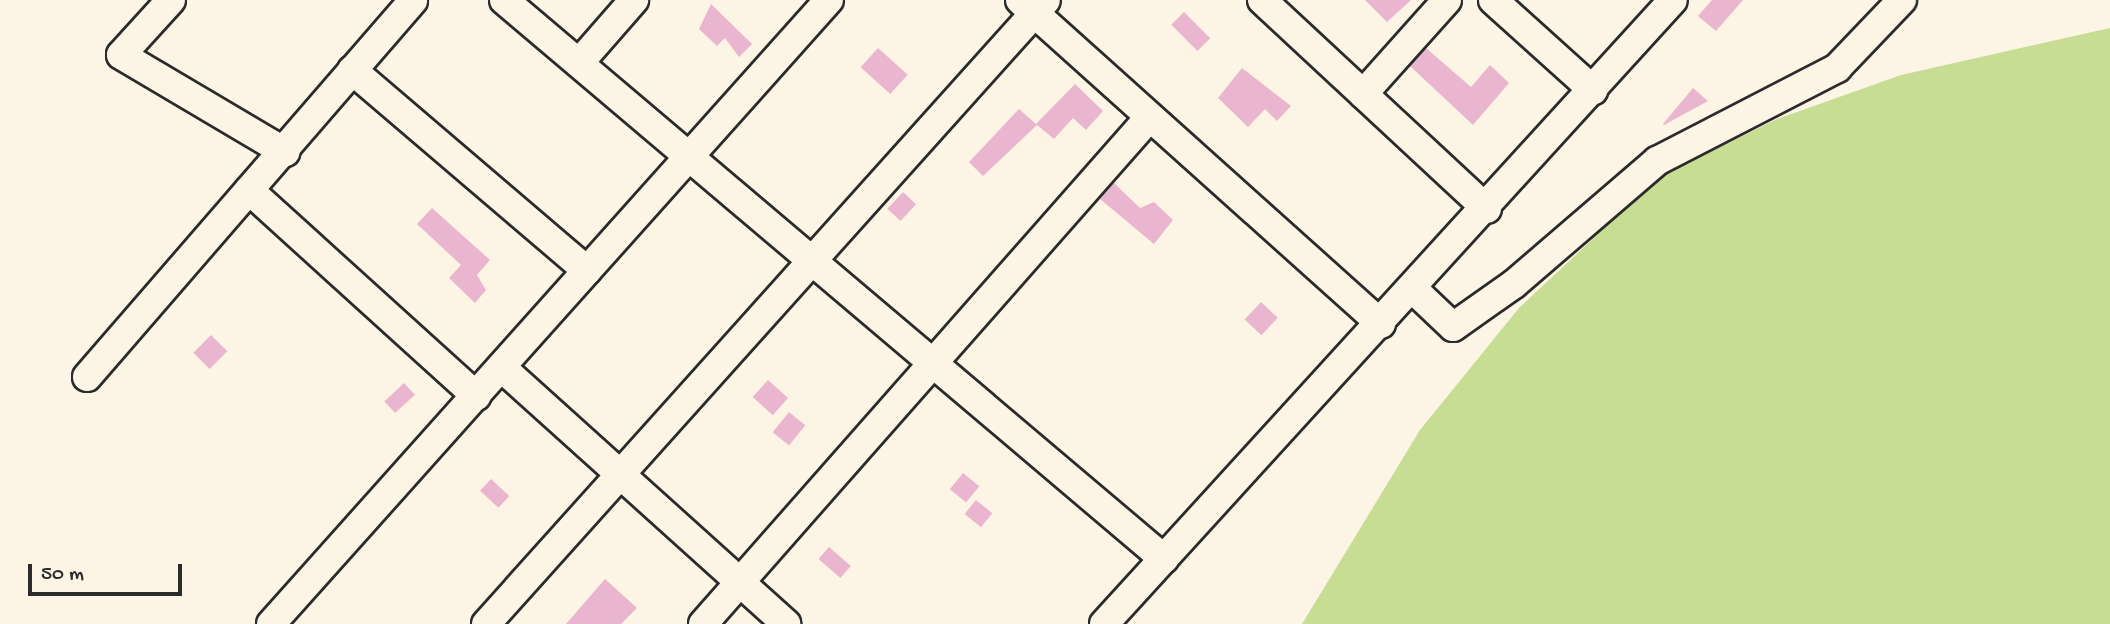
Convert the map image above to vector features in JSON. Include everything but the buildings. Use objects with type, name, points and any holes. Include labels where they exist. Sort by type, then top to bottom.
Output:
[{"type":"street","points":[[171,0],[121,55],[284,152]]},
{"type":"street","points":[[87,377],[413,0]]},
{"type":"street","points":[[504,0],[1164,559]]},
{"type":"street","points":[[579,63],[634,0]]},
{"type":"street","points":[[271,624],[830,0]]},
{"type":"street","points":[[1262,0],[1487,209]]},
{"type":"street","points":[[1363,94],[1447,0]]},
{"type":"street","points":[[1493,0],[1593,90]]},
{"type":"street","points":[[1104,624],[1487,209],[1674,0]]},
{"type":"street","points":[[1413,289],[1453,327],[1514,284],[1657,161],[1837,68],[1902,0]]},
{"type":"street","points":[[486,624],[812,261],[1033,4],[1148,119],[1381,324]]},
{"type":"street","points":[[352,71],[587,271]]},
{"type":"street","points":[[703,624],[738,581],[1148,119]]},
{"type":"street","points":[[249,190],[475,396]]},
{"type":"street","points":[[501,367],[786,624]]},
{"type":"green space","points":[[2110,28],[2110,624],[1302,624],[1420,430],[1519,308],[1659,177],[1777,119],[1901,75]]}]
